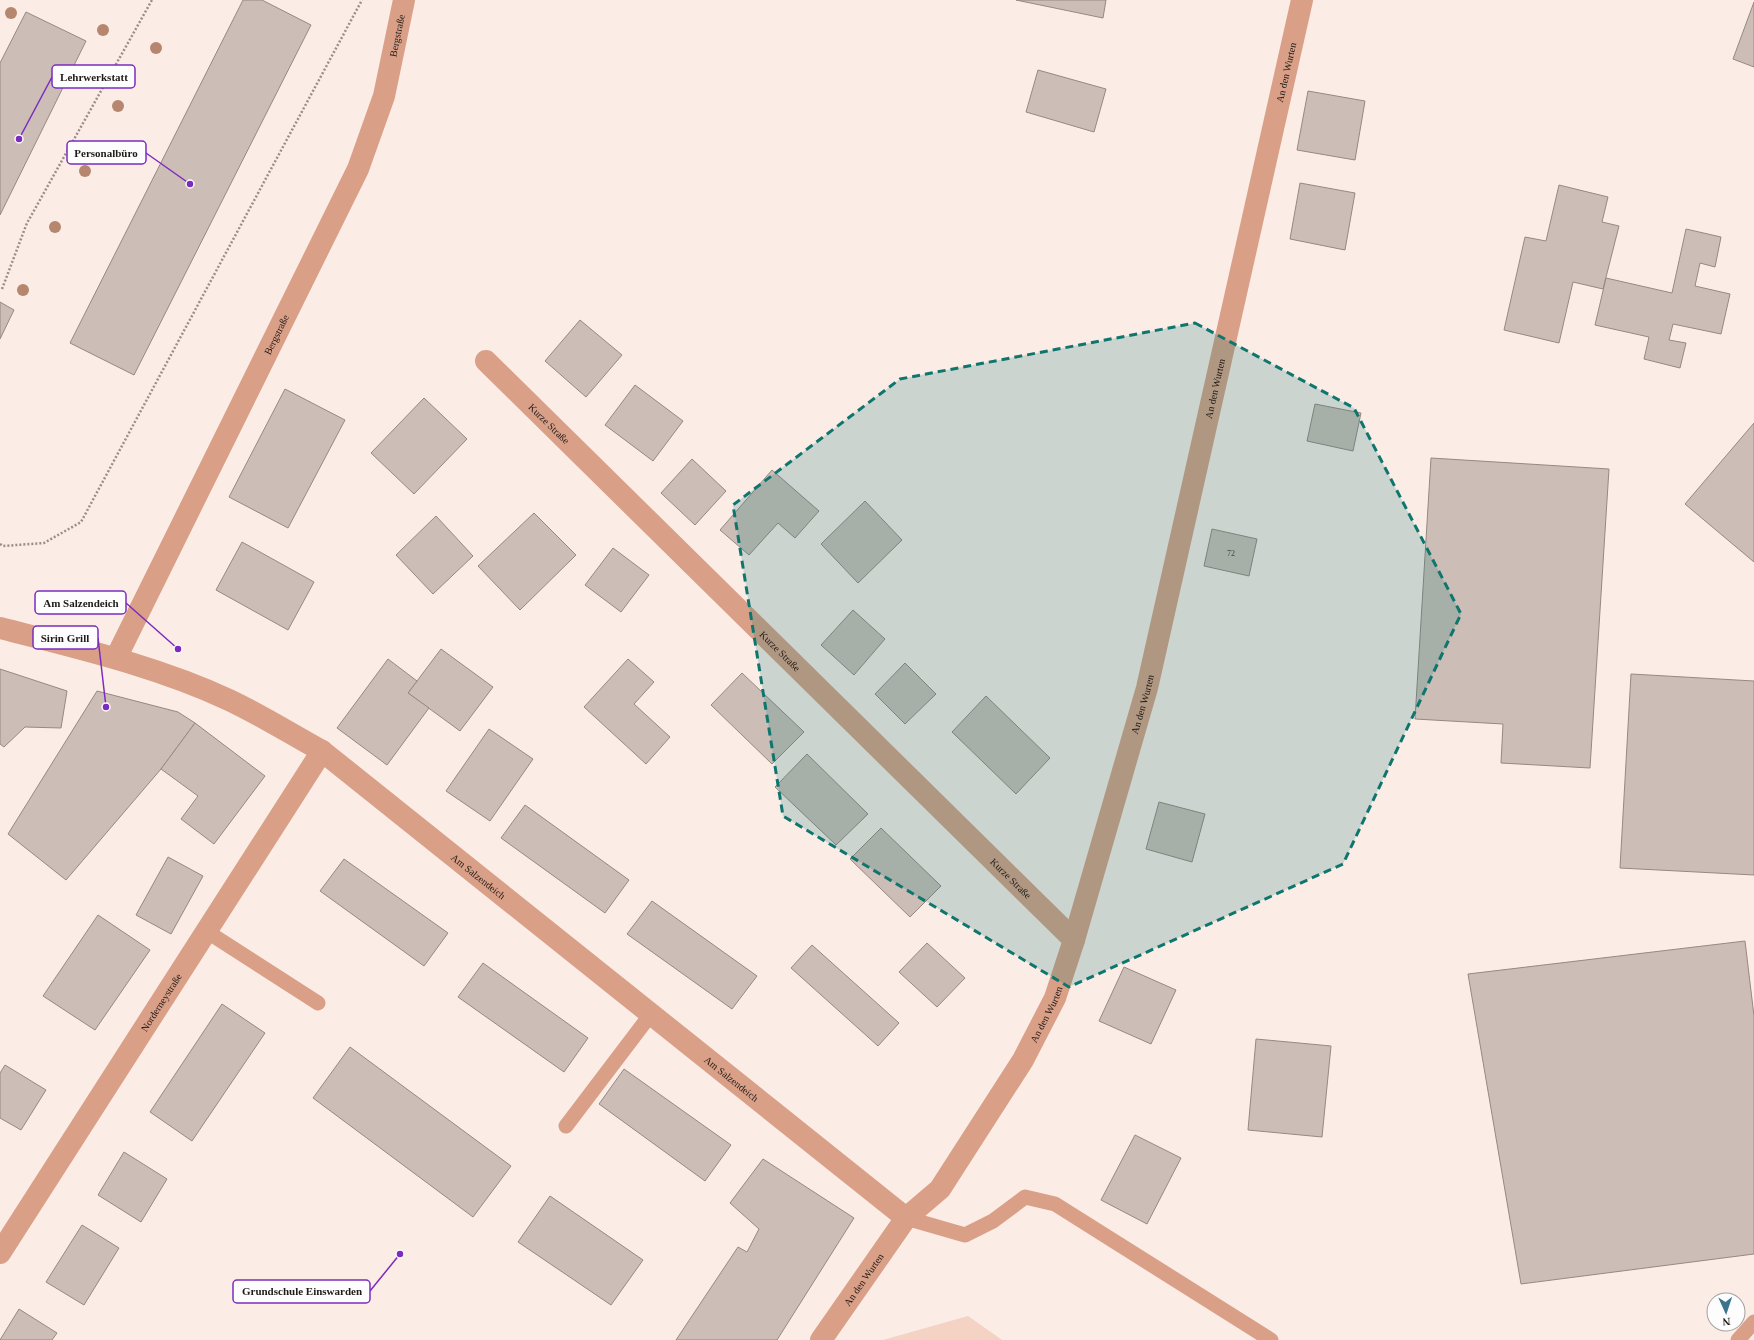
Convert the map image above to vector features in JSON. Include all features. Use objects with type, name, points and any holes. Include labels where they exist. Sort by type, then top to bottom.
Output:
[{"type":"street","name":"Bergstraße","points":[[116,658],[358,168],[384,96],[404,0]]},
{"type":"street","name":"An den Wurten","points":[[821,1340],[906,1218],[940,1189],[1023,1060],[1055,998],[1074,940],[1147,688],[1302,0]]},
{"type":"street","name":"Kurze Straße","points":[[486,361],[1074,940]]},
{"type":"street","name":"Am Salzendeich","points":[[0,628],[116,658],[169,676],[229,700],[322,751],[906,1218]]},
{"type":"street","name":"Norderneystraße","points":[[0,1253],[322,751]]},
{"type":"lane","points":[[206,932],[318,1003]]},
{"type":"lane","points":[[566,1126],[650,1014]]},
{"type":"lane","points":[[906,1218],[965,1235],[992,1221],[1025,1197],[1055,1204],[1272,1340]]},
{"type":"lane","points":[[1738,1340],[1754,1322]]},
{"type":"path","points":[[2,289],[27,224],[152,0]]},
{"type":"path","points":[[0,544],[3,546],[44,543],[81,522],[362,0]]},
{"type":"highlighted area","points":[[1195,323],[1354,408],[1461,614],[1343,864],[1069,987],[783,816],[733,505],[900,379]]},
{"type":"shaded area","points":[[968,1316],[1002,1340],[883,1340]]},
{"type":"building","points":[[243,0],[262,0],[311,25],[134,375],[70,343]]},
{"type":"building","points":[[1016,0],[1106,0],[1103,18]]},
{"type":"building","points":[[1754,2],[1754,67],[1733,59]]},
{"type":"building","points":[[26,12],[86,41],[0,215],[0,63]]},
{"type":"building","points":[[1038,70],[1106,89],[1094,132],[1026,112]]},
{"type":"building","points":[[1308,91],[1365,101],[1355,160],[1297,150]]},
{"type":"building","points":[[1300,183],[1355,193],[1345,250],[1290,239]]},
{"type":"building","points":[[1559,185],[1608,197],[1602,222],[1619,226],[1603,289],[1573,282],[1559,343],[1504,330],[1525,237],[1546,241]]},
{"type":"building","points":[[1686,229],[1721,237],[1715,267],[1700,263],[1695,286],[1730,294],[1721,334],[1673,324],[1669,340],[1686,343],[1680,368],[1644,359],[1649,337],[1595,325],[1606,278],[1672,293]]},
{"type":"building","points":[[0,302],[14,310],[0,339]]},
{"type":"building","points":[[580,320],[622,355],[586,397],[545,361]]},
{"type":"building","points":[[635,385],[683,421],[653,461],[605,425]]},
{"type":"building","points":[[285,389],[345,420],[288,528],[229,497]]},
{"type":"building","points":[[424,398],[467,439],[414,494],[371,453]]},
{"type":"building","points":[[1315,404],[1361,413],[1353,451],[1307,441]]},
{"type":"building","points":[[1754,423],[1754,562],[1685,504]]},
{"type":"building","points":[[1431,458],[1609,469],[1590,768],[1501,763],[1503,724],[1415,719]]},
{"type":"building","points":[[692,459],[726,491],[695,525],[661,493]]},
{"type":"building","points":[[772,470],[819,511],[795,538],[778,523],[749,555],[720,530]]},
{"type":"building","points":[[865,501],[902,540],[858,583],[821,544]]},
{"type":"building","points":[[534,513],[576,555],[520,610],[478,566]]},
{"type":"building","points":[[436,516],[473,556],[433,594],[396,555]]},
{"type":"building","points":[[1212,529],[1257,539],[1249,576],[1204,566]]},
{"type":"building","points":[[242,542],[314,582],[288,630],[216,590]]},
{"type":"building","points":[[613,548],[649,575],[621,612],[585,585]]},
{"type":"building","points":[[853,610],[885,639],[854,675],[821,645]]},
{"type":"building","points":[[441,649],[493,687],[460,731],[408,693]]},
{"type":"building","points":[[388,659],[417,681],[408,693],[429,708],[387,765],[337,728]]},
{"type":"building","points":[[628,659],[654,682],[634,704],[670,737],[646,764],[584,707]]},
{"type":"building","points":[[905,663],[936,694],[905,724],[875,694]]},
{"type":"building","points":[[0,669],[67,691],[61,728],[25,727],[4,747],[0,744]]},
{"type":"building","points":[[742,673],[804,732],[772,764],[711,705]]},
{"type":"building","points":[[1631,674],[1754,681],[1754,875],[1620,868]]},
{"type":"building","points":[[97,691],[178,712],[195,723],[161,769],[66,880],[8,834]]},
{"type":"building","points":[[986,696],[1050,758],[1016,794],[952,732]]},
{"type":"building","points":[[195,723],[265,776],[214,844],[181,819],[198,796],[161,769]]},
{"type":"building","points":[[489,729],[533,759],[490,821],[446,791]]},
{"type":"building","points":[[807,754],[868,814],[836,845],[775,787]]},
{"type":"building","points":[[1159,802],[1205,814],[1192,862],[1146,849]]},
{"type":"building","points":[[525,805],[629,880],[605,913],[501,838]]},
{"type":"building","points":[[881,828],[941,886],[910,917],[850,859]]},
{"type":"building","points":[[168,857],[203,876],[171,934],[136,915]]},
{"type":"building","points":[[344,859],[448,933],[424,966],[320,891]]},
{"type":"building","points":[[652,901],[757,976],[732,1009],[627,934]]},
{"type":"building","points":[[98,915],[150,950],[95,1030],[43,996]]},
{"type":"building","points":[[1745,941],[1754,1016],[1754,1254],[1521,1284],[1468,974]]},
{"type":"building","points":[[927,943],[965,978],[937,1007],[899,972]]},
{"type":"building","points":[[812,945],[899,1023],[878,1046],[791,968]]},
{"type":"building","points":[[483,963],[588,1038],[564,1072],[458,997]]},
{"type":"building","points":[[1124,967],[1176,990],[1151,1044],[1099,1021]]},
{"type":"building","points":[[222,1004],[265,1033],[192,1141],[150,1112]]},
{"type":"building","points":[[1256,1039],[1331,1046],[1322,1137],[1248,1130]]},
{"type":"building","points":[[350,1047],[511,1166],[473,1217],[313,1098]]},
{"type":"building","points":[[5,1065],[46,1090],[21,1130],[0,1118],[0,1073]]},
{"type":"building","points":[[624,1069],[731,1145],[705,1181],[599,1104]]},
{"type":"building","points":[[1135,1135],[1181,1158],[1147,1224],[1101,1200]]},
{"type":"building","points":[[124,1152],[167,1179],[141,1222],[98,1195]]},
{"type":"building","points":[[763,1159],[854,1218],[777,1340],[676,1340],[738,1247],[747,1252],[759,1229],[730,1203]]},
{"type":"building","points":[[550,1196],[643,1260],[611,1305],[518,1242]]},
{"type":"building","points":[[82,1225],[119,1248],[84,1305],[46,1282]]},
{"type":"building","points":[[19,1309],[57,1333],[52,1340],[0,1340]]},
{"type":"place","name":"Lehrwerkstatt","points":[[19,139]]},
{"type":"place","name":"Personalbüro","points":[[190,184]]},
{"type":"place","name":"Am Salzendeich","points":[[178,649]]},
{"type":"place","name":"Sirin Grill","points":[[106,707]]},
{"type":"place","name":"Grundschule Einswarden","points":[[400,1254]]}]
